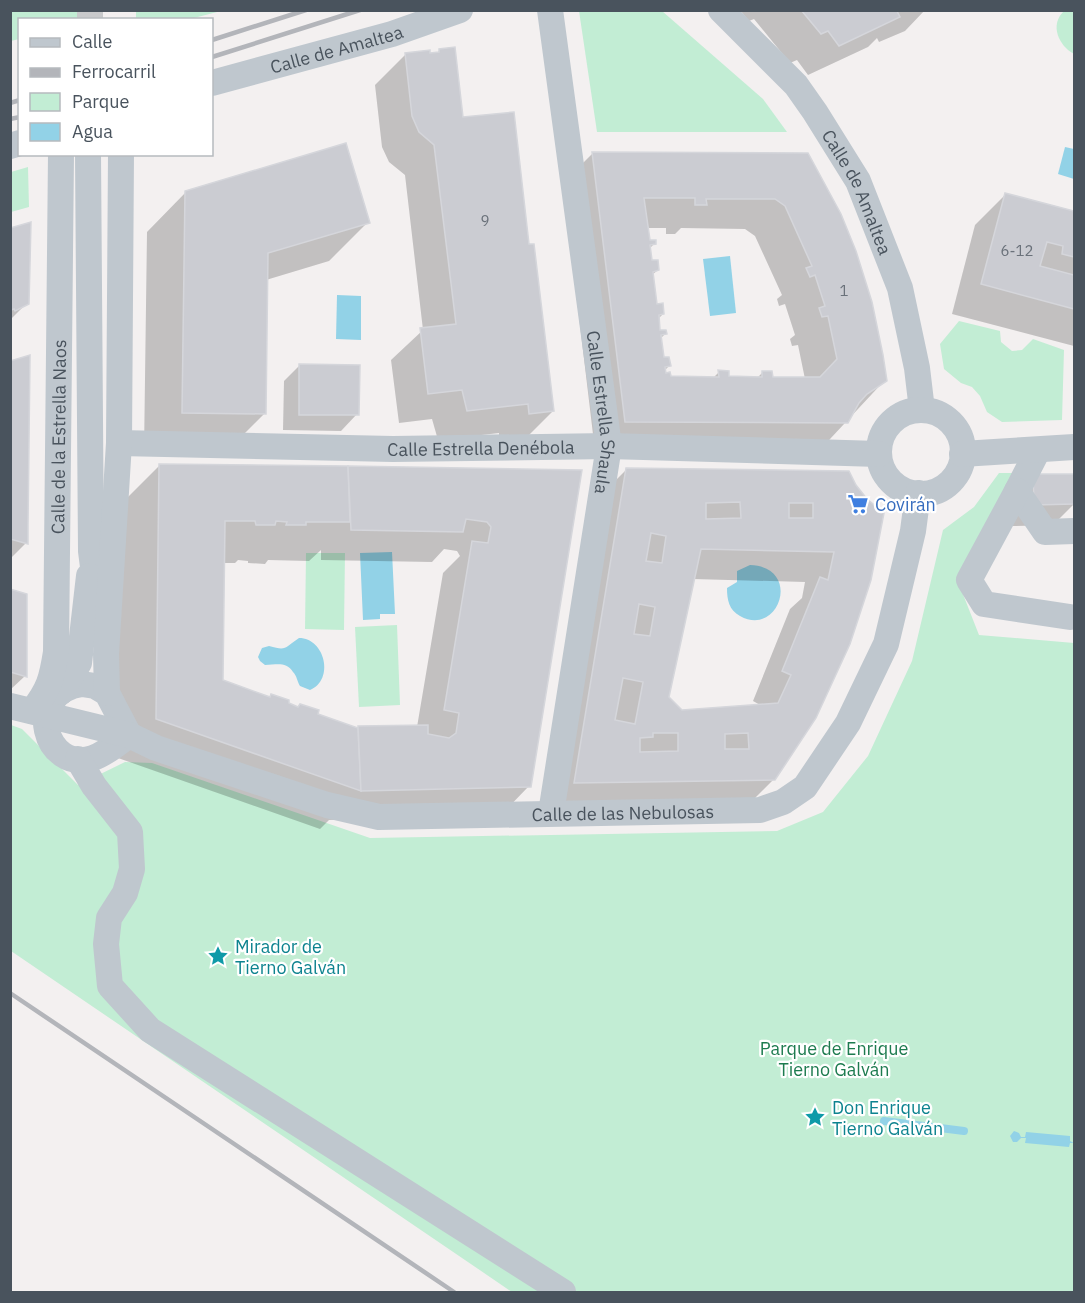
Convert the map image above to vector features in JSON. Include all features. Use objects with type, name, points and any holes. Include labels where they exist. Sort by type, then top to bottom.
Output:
[{"type":"street","name":"Calle de Amaltea","points":[[213,83],[392,34],[460,10]]},
{"type":"street","name":"Calle Estrella Shaula","points":[[550,10],[609,446],[550,813]]},
{"type":"street","name":"Calle de Amaltea","points":[[721,10],[796,85],[858,181],[900,288],[917,368],[922,410]]},
{"type":"street","name":"Calle de la Estrella Naos","points":[[29,710],[44,695],[52,678],[56,652],[61,156]]},
{"type":"street","name":"Calle de la Estrella Naos","points":[[88,156],[92,551],[100,620],[107,629]]},
{"type":"street","name":"Calle de la Estrella Naos","points":[[106,693],[107,629],[118,443],[121,156]]},
{"type":"street","points":[[922,410],[935,412],[951,424],[961,441],[962,454],[960,467],[948,483],[931,492],[918,493],[906,491],[895,485],[881,466],[879,454],[886,428],[902,415],[922,410]]},
{"type":"street","name":"Calle Estrella Denébola","points":[[118,443],[393,449],[609,446],[879,454]]},
{"type":"street","points":[[962,454],[1074,447]]},
{"type":"street","points":[[1038,450],[969,580],[984,604],[1070,617]]},
{"type":"street","points":[[1017,492],[1045,531],[1074,531]]},
{"type":"street","name":"Calle de las Nebulosas","points":[[29,710],[129,735],[164,751],[327,806],[379,817],[760,810],[783,802],[805,787],[848,723],[886,644],[913,531],[918,493]]},
{"type":"street","name":"Calle de la Estrella Naos","points":[[62,692],[79,663],[92,551]]},
{"type":"street","points":[[82,684],[94,686],[106,693],[129,735],[108,751],[92,759],[68,757],[57,749],[29,710],[51,702],[62,692],[82,684]]},
{"type":"street","points":[[78,759],[94,786],[130,832],[132,869],[125,892],[109,918],[106,944],[110,986],[126,1004],[150,1030],[563,1293]]},
{"type":"green space","points":[[136,10],[221,11],[194,18],[136,18]]},
{"type":"green space","points":[[10,11],[84,11],[84,18],[18,18],[18,39],[11,41]]},
{"type":"green space","points":[[579,11],[662,11],[763,99],[787,132],[597,132]]},
{"type":"green space","points":[[1064,11],[1074,11],[1074,54],[1064,46],[1058,35],[1057,22]]},
{"type":"green space","points":[[28,167],[29,207],[11,212],[11,172]]},
{"type":"green space","points":[[959,321],[1000,331],[1001,342],[1012,351],[1022,350],[1033,339],[1064,350],[1062,420],[1002,422],[987,412],[980,396],[972,387],[961,383],[944,369],[940,344]]},
{"type":"green space","name":"Parque de Enrique Tierno Galván","points":[[999,473],[1015,473],[957,579],[979,635],[1074,643],[1074,1292],[512,1292],[11,951],[11,725],[22,729],[78,785],[125,762],[152,763],[370,838],[777,831],[823,812],[868,756],[912,661],[943,530],[974,507]]},
{"type":"green space","points":[[306,553],[345,553],[344,630],[305,629]]},
{"type":"green space","points":[[397,625],[400,705],[359,707],[355,627]]},
{"type":"water","points":[[1065,147],[1074,149],[1074,179],[1058,174]]},
{"type":"water","points":[[730,256],[736,313],[710,316],[703,259]]},
{"type":"water","points":[[337,295],[361,296],[361,340],[336,339]]},
{"type":"water","points":[[392,552],[395,614],[380,614],[380,619],[363,620],[360,553]]},
{"type":"water","points":[[750,565],[766,569],[776,577],[780,588],[780,600],[774,610],[765,618],[754,620],[740,616],[733,611],[727,592],[727,588],[737,582],[737,571]]},
{"type":"water","points":[[299,638],[315,645],[324,660],[322,678],[318,685],[310,690],[300,686],[287,666],[265,665],[258,657],[262,648],[269,646],[285,648]]},
{"type":"water","points":[[1014,1131],[1021,1137],[1025,1137],[1026,1132],[1070,1136],[1070,1141],[1074,1143],[1070,1143],[1069,1147],[1025,1143],[1026,1138],[1013,1142],[1010,1136]]},
{"type":"building","points":[[801,10],[899,10],[897,11],[900,17],[839,46],[828,31],[821,34]]},
{"type":"building","points":[[455,47],[463,117],[514,112],[529,244],[534,244],[554,411],[529,414],[528,404],[467,411],[462,390],[428,394],[420,328],[456,324],[434,145],[419,132],[412,116],[405,53],[430,50],[430,53],[439,52],[439,49]]},
{"type":"building","points":[[346,143],[370,223],[268,253],[266,414],[182,413],[185,191]]},
{"type":"building","points":[[592,152],[808,153],[841,214],[856,251],[872,302],[887,381],[867,394],[848,423],[625,422]],"holes":[[[644,198],[695,198],[695,205],[707,205],[706,199],[775,199],[785,206],[812,266],[806,268],[810,277],[815,275],[825,306],[819,308],[822,317],[828,316],[837,359],[820,377],[773,377],[772,371],[762,371],[762,377],[729,376],[729,371],[718,370],[719,377],[671,376],[670,372],[666,373],[665,367],[671,366],[669,357],[664,357],[661,335],[667,334],[666,330],[660,330],[659,315],[664,314],[663,303],[657,304],[653,272],[659,270],[658,260],[652,260],[650,245],[656,244],[656,240],[650,240]]]},
{"type":"building","points":[[1005,193],[1074,211],[1074,257],[1062,254],[1063,246],[1047,242],[1040,266],[1074,275],[1074,309],[981,284]]},
{"type":"building","points":[[31,222],[29,304],[15,311],[11,310],[10,313],[10,228]]},
{"type":"building","points":[[30,355],[28,544],[10,539],[10,361]]},
{"type":"building","points":[[299,364],[360,365],[359,415],[299,415]]},
{"type":"building","points":[[159,464],[348,466],[350,522],[306,522],[306,525],[286,525],[287,522],[276,521],[275,525],[256,525],[255,521],[225,521],[223,680],[270,697],[271,694],[289,700],[289,703],[298,707],[300,704],[319,710],[318,714],[358,728],[361,791],[156,719]]},
{"type":"building","points":[[348,466],[582,470],[531,787],[361,791],[358,726],[428,725],[428,734],[449,738],[456,733],[459,713],[444,710],[472,541],[488,543],[491,527],[487,522],[466,519],[463,532],[351,530]]},
{"type":"building","points":[[626,468],[849,471],[867,499],[884,513],[871,580],[850,644],[816,718],[775,780],[574,783]],"holes":[[[740,502],[741,518],[706,519],[706,503]],[[789,503],[813,503],[813,518],[789,518]],[[651,533],[666,536],[662,563],[646,561]],[[701,549],[834,552],[828,580],[820,577],[782,671],[791,675],[778,703],[682,710],[669,697]],[[639,604],[655,607],[650,636],[634,634]],[[623,678],[643,682],[635,724],[615,720]],[[653,733],[678,733],[678,751],[640,752],[640,738],[653,737]],[[748,733],[749,749],[725,749],[725,734]]]},
{"type":"building","points":[[1033,474],[1074,474],[1074,504],[1034,505]]},
{"type":"building","points":[[10,589],[27,594],[27,677],[10,672]]},
{"type":"waterway","points":[[884,1121],[964,1131]]},
{"type":"tunnel","points":[[90,10],[90,18]]},
{"type":"railway","points":[[213,40],[306,10]]},
{"type":"railway","points":[[213,57],[360,10]]},
{"type":"railway","points":[[10,103],[18,101]]},
{"type":"railway","points":[[10,119],[18,117]]},
{"type":"railway","points":[[10,993],[454,1292]]},
{"type":"place","name":"Covirán","points":[[858,504]]},
{"type":"place","name":"Mirador de Tierno Galván","points":[[218,956]]},
{"type":"place","name":"Don Enrique Tierno Galván","points":[[815,1117]]}]
